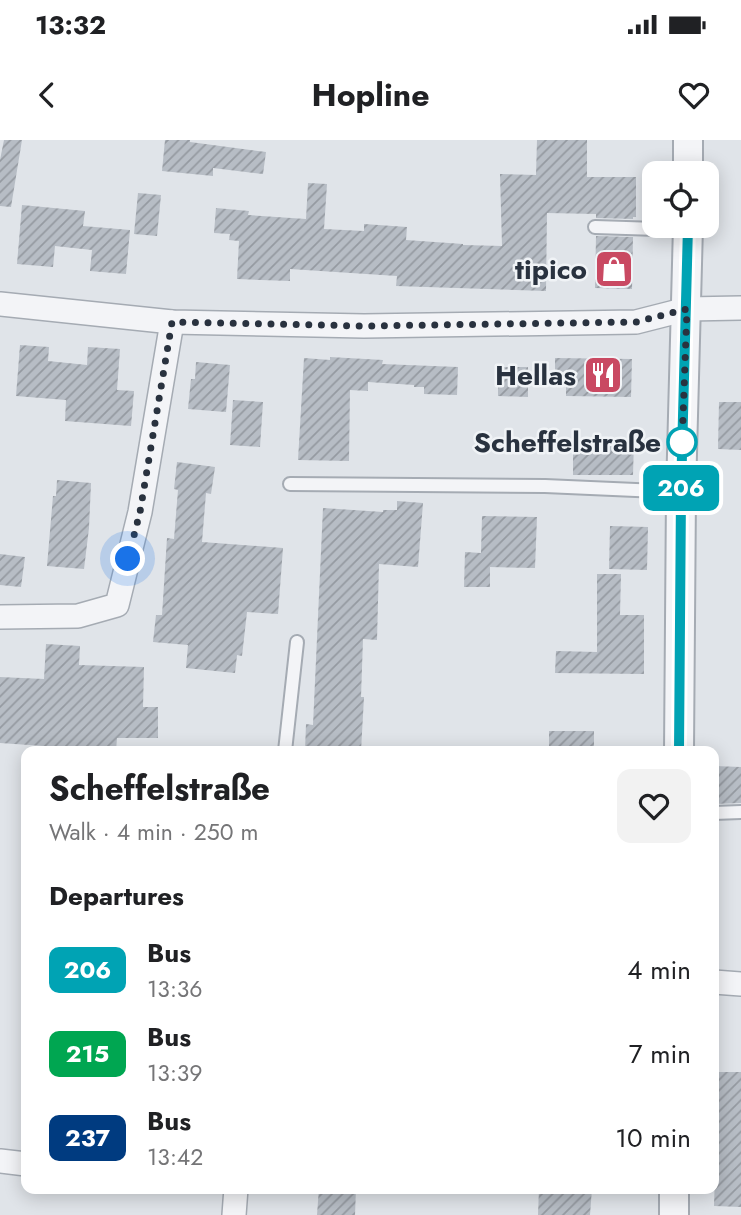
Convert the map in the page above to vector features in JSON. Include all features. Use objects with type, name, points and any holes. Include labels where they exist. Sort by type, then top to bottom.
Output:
[{"type":"street","points":[[688,140],[688,161]]},
{"type":"street","points":[[679,746],[681,492],[688,238]]},
{"type":"street","points":[[0,304],[172,322],[364,326],[636,322],[687,309],[741,308]]},
{"type":"street","points":[[0,617],[78,616],[117,605],[140,512],[172,322]]},
{"type":"street","points":[[719,982],[741,984]]},
{"type":"street","points":[[0,1161],[21,1163]]},
{"type":"street","points":[[233,1194],[234,1215]]},
{"type":"street","points":[[674,1194],[674,1215]]},
{"type":"lane","points":[[595,227],[642,228]]},
{"type":"lane","points":[[290,484],[545,486],[681,492]]},
{"type":"lane","points":[[286,746],[297,642]]},
{"type":"lane","points":[[719,813],[741,812]]},
{"type":"building","points":[[4,140],[22,140],[11,207],[0,206],[0,160]]},
{"type":"building","points":[[165,140],[190,140],[266,152],[263,174],[213,168],[213,176],[162,171]]},
{"type":"building","points":[[537,140],[587,140],[587,177],[636,177],[636,217],[633,219],[596,218],[596,214],[547,213],[546,291],[396,286],[397,276],[290,269],[290,281],[237,279],[239,241],[229,240],[230,234],[214,233],[216,208],[249,211],[248,215],[306,219],[308,183],[327,184],[324,229],[364,231],[364,224],[407,227],[406,240],[502,246],[500,174],[536,175]]},
{"type":"building","points":[[138,193],[161,195],[157,236],[134,234]]},
{"type":"building","points":[[22,205],[85,211],[83,226],[130,230],[126,274],[90,271],[92,250],[55,246],[53,267],[17,264]]},
{"type":"building","points":[[596,236],[633,237],[632,289],[595,288]]},
{"type":"building","points":[[20,345],[49,347],[48,361],[87,365],[88,347],[120,349],[117,390],[134,391],[131,426],[65,421],[66,400],[16,396]]},
{"type":"building","points":[[330,357],[383,360],[382,364],[458,367],[457,395],[424,394],[424,387],[368,382],[368,391],[350,390],[349,461],[298,460],[304,358],[330,360]]},
{"type":"building","points":[[555,358],[632,359],[631,397],[566,396],[566,382],[555,382]]},
{"type":"building","points":[[196,362],[230,365],[226,412],[188,409]]},
{"type":"building","points":[[498,367],[528,367],[528,397],[498,396]]},
{"type":"building","points":[[233,400],[263,402],[260,447],[230,445]]},
{"type":"building","points":[[719,402],[741,402],[741,450],[718,449]]},
{"type":"building","points":[[589,439],[634,440],[633,475],[573,475],[573,449],[589,449]]},
{"type":"building","points":[[177,462],[215,467],[211,494],[206,493],[202,542],[283,548],[278,614],[247,612],[242,656],[237,655],[235,673],[186,668],[188,645],[153,642],[156,615],[162,615],[167,538],[174,539]]},
{"type":"building","points":[[57,480],[91,483],[84,569],[47,566],[53,496],[56,496]]},
{"type":"building","points":[[397,501],[423,503],[418,567],[379,564],[377,640],[363,639],[361,746],[305,746],[306,724],[313,725],[323,508],[383,512],[397,510]]},
{"type":"building","points":[[482,516],[537,517],[535,568],[490,567],[490,587],[464,587],[465,552],[481,553]]},
{"type":"building","points":[[610,526],[648,527],[647,570],[609,569]]},
{"type":"building","points":[[0,554],[25,557],[21,587],[0,585]]},
{"type":"building","points":[[597,574],[621,574],[620,615],[644,615],[644,674],[555,673],[556,651],[597,652]]},
{"type":"building","points":[[46,644],[80,646],[79,665],[144,667],[143,707],[158,707],[158,738],[117,738],[116,746],[0,743],[0,677],[44,679]]},
{"type":"building","points":[[549,731],[594,731],[594,746],[549,746]]},
{"type":"building","points":[[719,766],[741,767],[741,803],[719,804]]},
{"type":"building","points":[[719,1072],[741,1072],[741,1207],[714,1206],[714,1194],[719,1194]]},
{"type":"building","points":[[319,1194],[356,1194],[355,1215],[317,1215]]},
{"type":"building","points":[[539,1194],[592,1194],[590,1215],[538,1215]]},
{"type":"bus line","name":"206","points":[[679,746],[681,492],[688,238]]},
{"type":"place","name":"tipico","points":[[614,269]]},
{"type":"place","name":"Hellas","points":[[603,375]]},
{"type":"place","name":"Scheffelstraße","points":[[682,442]]},
{"type":"route","points":[[128,559],[140,512],[172,322],[364,326],[636,322],[687,309],[682,445],[682,442]]}]
